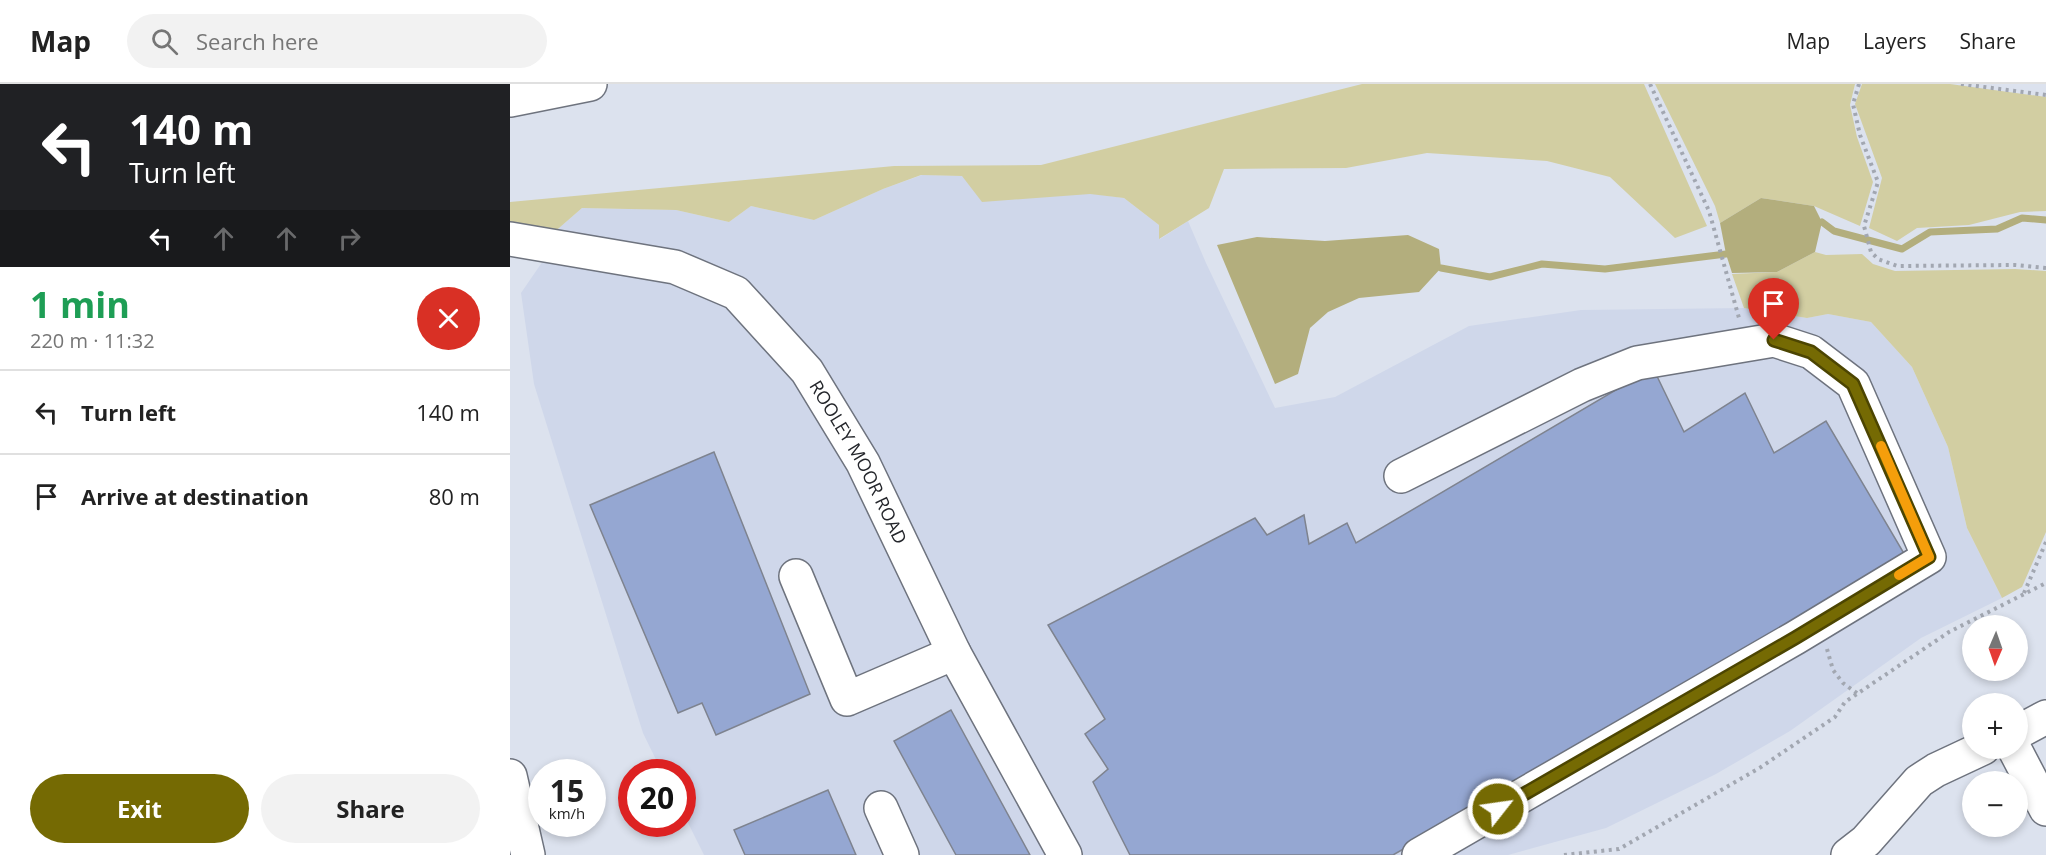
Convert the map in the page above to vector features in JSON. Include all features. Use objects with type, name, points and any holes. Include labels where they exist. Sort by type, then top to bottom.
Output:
[{"type":"street","points":[[510,100],[590,84]]},
{"type":"street","name":"ROOLEY MOOR ROAD","points":[[510,239],[675,267],[736,293],[807,371],[863,463],[954,652],[1065,855]]},
{"type":"street","points":[[1401,476],[1582,386],[1637,363],[1774,340],[1811,352],[1853,384],[1929,557],[1419,855]]},
{"type":"street","points":[[796,576],[847,699],[954,652]]},
{"type":"street","points":[[2028,727],[2046,717]]},
{"type":"street","points":[[1848,855],[1866,841],[1918,781],[1962,758]]},
{"type":"street","points":[[2020,759],[2046,809]]},
{"type":"street","points":[[510,776],[526,844],[554,855]]},
{"type":"street","points":[[881,808],[902,855]]},
{"type":"path","points":[[1650,84],[1709,211],[1746,345]]},
{"type":"path","points":[[1859,84],[1853,104],[1860,135],[1878,182],[1864,226],[1871,252],[1878,259],[1897,266],[2015,265],[2046,268]]},
{"type":"path","points":[[1960,84],[2046,95]]},
{"type":"path","points":[[2024,593],[2046,542]]},
{"type":"path","points":[[1564,855],[1619,849],[1761,767],[1835,717],[1845,702],[1949,632],[2046,583]]},
{"type":"path","points":[[1817,624],[1833,670],[1844,683],[1858,693]]},
{"type":"shaded area","points":[[1362,84],[1644,84],[1707,226],[1675,238],[1610,177],[1547,161],[1427,153],[1346,168],[1224,169],[1209,208],[1159,239],[1159,225],[1124,198],[1090,194],[982,202],[962,176],[921,175],[883,189],[814,220],[751,206],[729,222],[676,210],[582,208],[551,235],[510,227],[510,202],[894,166],[1041,165]]},
{"type":"shaded area","points":[[1655,84],[1855,84],[1850,105],[1857,137],[1873,182],[1860,226],[1814,206],[1761,198],[1720,223],[1715,206]]},
{"type":"shaded area","points":[[1862,84],[1950,84],[2046,97],[2046,211],[2020,212],[1969,225],[1917,228],[1897,241],[1869,228],[1882,178],[1855,104]]},
{"type":"shaded area","points":[[922,175],[963,176],[1124,198],[1159,225],[1160,239],[1188,221],[1275,408],[1335,397],[1469,326],[1581,310],[1744,308],[1807,318],[1828,314],[1871,322],[1912,367],[1948,447],[1967,528],[2002,598],[1968,615],[1962,615],[1962,618],[1921,638],[1790,731],[1716,774],[1606,828],[1508,855],[704,855],[695,837],[696,759],[656,759],[643,733],[534,384],[521,293],[545,258],[551,235],[582,208],[676,210],[729,222],[751,206],[814,220],[883,189]]},
{"type":"shaded area","points":[[1761,198],[1814,206],[1822,222],[1815,252],[1777,272],[1732,273],[1720,223]]},
{"type":"shaded area","points":[[1408,235],[1439,249],[1441,268],[1419,292],[1359,298],[1328,312],[1310,328],[1298,374],[1275,384],[1217,245],[1257,237],[1325,241]]},
{"type":"shaded area","points":[[1815,252],[1826,255],[1862,254],[1873,264],[1895,271],[2015,269],[2046,271],[2046,532],[2022,587],[2002,598],[1967,528],[1948,447],[1912,367],[1871,322],[1828,314],[1807,318],[1744,308],[1732,274],[1777,272]]},
{"type":"building","points":[[1653,368],[1684,432],[1745,393],[1774,453],[1826,421],[1909,562],[1393,855],[1130,855],[1093,782],[1108,769],[1085,734],[1105,719],[1048,625],[1255,518],[1267,535],[1304,515],[1309,544],[1347,523],[1356,543]]},
{"type":"building","points":[[714,452],[810,694],[716,735],[702,703],[678,713],[590,505]]},
{"type":"building","points":[[951,710],[1030,855],[956,855],[894,741]]},
{"type":"building","points":[[828,790],[856,855],[745,855],[734,830]]},
{"type":"waterway","points":[[1822,222],[1834,231],[1902,249],[1930,232],[1997,229],[2022,218],[2046,220]]},
{"type":"waterway","points":[[1441,268],[1490,277],[1542,264],[1605,269],[1726,254]]},
{"type":"slow traffic","points":[[1881,446],[1929,557],[1899,575]]},
{"type":"route","points":[[1498,809],[1795,638],[1929,557],[1853,384],[1811,352],[1774,340]]}]
